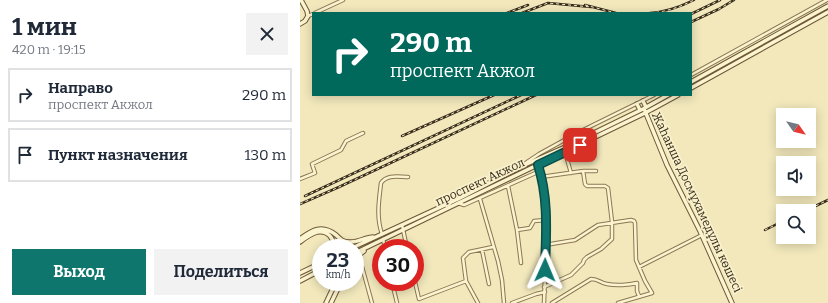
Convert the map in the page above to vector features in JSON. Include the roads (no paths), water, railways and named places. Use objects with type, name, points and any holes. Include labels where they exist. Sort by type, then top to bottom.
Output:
[{"type":"main road","points":[[300,24],[306,21],[308,16],[301,0]]},
{"type":"main road","points":[[692,81],[828,6]]},
{"type":"main road","points":[[692,87],[828,12]]},
{"type":"main road","points":[[770,38],[773,42]]},
{"type":"main road","name":"проспект Акжол","points":[[364,242],[563,148],[666,96]]},
{"type":"main road","name":"проспект Акжол","points":[[385,239],[645,113],[676,96]]},
{"type":"main road","points":[[643,101],[643,109]]},
{"type":"main road","points":[[637,104],[643,109]]},
{"type":"main road","name":"Жаһанша Досмұхамедұлы көшесі","points":[[643,109],[667,165],[702,235],[732,303]]},
{"type":"main road","points":[[300,241],[313,230],[322,229],[327,229],[347,242],[376,236]]},
{"type":"main road","points":[[300,241],[318,232],[329,235],[332,239]]},
{"type":"main road","points":[[364,250],[370,246]]},
{"type":"main road","name":"проспект Акжол","points":[[364,249],[370,246]]},
{"type":"main road","points":[[300,273],[312,267]]},
{"type":"main road","points":[[300,281],[312,274]]},
{"type":"main road","points":[[326,303],[332,291]]},
{"type":"main road","points":[[331,303],[337,291]]},
{"type":"street","points":[[318,12],[343,0]]},
{"type":"street","points":[[692,74],[827,0]]},
{"type":"street","points":[[308,16],[312,15]]},
{"type":"street","points":[[520,167],[529,160],[559,143],[652,96]]},
{"type":"street","points":[[300,180],[315,173],[312,164],[341,150],[346,141],[363,133]]},
{"type":"street","points":[[565,152],[571,173]]},
{"type":"street","points":[[538,165],[547,220],[544,303]]},
{"type":"street","points":[[458,203],[464,206],[540,171]]},
{"type":"street","points":[[541,177],[596,171]]},
{"type":"street","points":[[544,287],[571,275],[587,257],[601,249],[612,239],[612,222],[608,188],[605,186],[587,186],[585,184],[583,172]]},
{"type":"street","points":[[382,234],[378,214],[381,183],[387,177],[408,177]]},
{"type":"street","points":[[508,186],[517,230],[521,263]]},
{"type":"street","points":[[480,199],[498,261],[502,280],[504,303]]},
{"type":"street","points":[[517,230],[530,228],[534,221],[547,220]]},
{"type":"street","points":[[545,245],[571,242],[594,227],[612,222],[634,221],[636,260],[638,267],[652,293],[618,303]]},
{"type":"street","points":[[402,225],[405,239]]},
{"type":"street","points":[[638,267],[702,235]]},
{"type":"street","points":[[478,303],[466,282],[463,258],[469,252],[493,247]]},
{"type":"street","points":[[482,250],[489,284]]},
{"type":"street","points":[[364,274],[372,303]]},
{"type":"street","points":[[552,303],[591,279],[598,279],[609,285],[629,285],[645,281]]},
{"type":"street","points":[[417,291],[419,299],[466,282]]},
{"type":"street","points":[[637,283],[637,291],[639,296]]},
{"type":"street","points":[[394,291],[397,303]]},
{"type":"street","points":[[512,303],[544,292]]},
{"type":"railway","points":[[662,12],[694,0]]},
{"type":"railway","points":[[692,14],[720,0]]},
{"type":"railway","points":[[692,22],[734,0]]},
{"type":"railway","points":[[525,12],[548,3],[591,7]]},
{"type":"railway","points":[[510,12],[528,5]]},
{"type":"railway","points":[[585,5],[612,12]]},
{"type":"railway","points":[[402,136],[492,96]]},
{"type":"railway","points":[[305,196],[519,96]]},
{"type":"railway","points":[[300,204],[534,96]]},
{"type":"railway","points":[[816,206],[828,200]]},
{"type":"railway","points":[[765,230],[776,224]]}]
